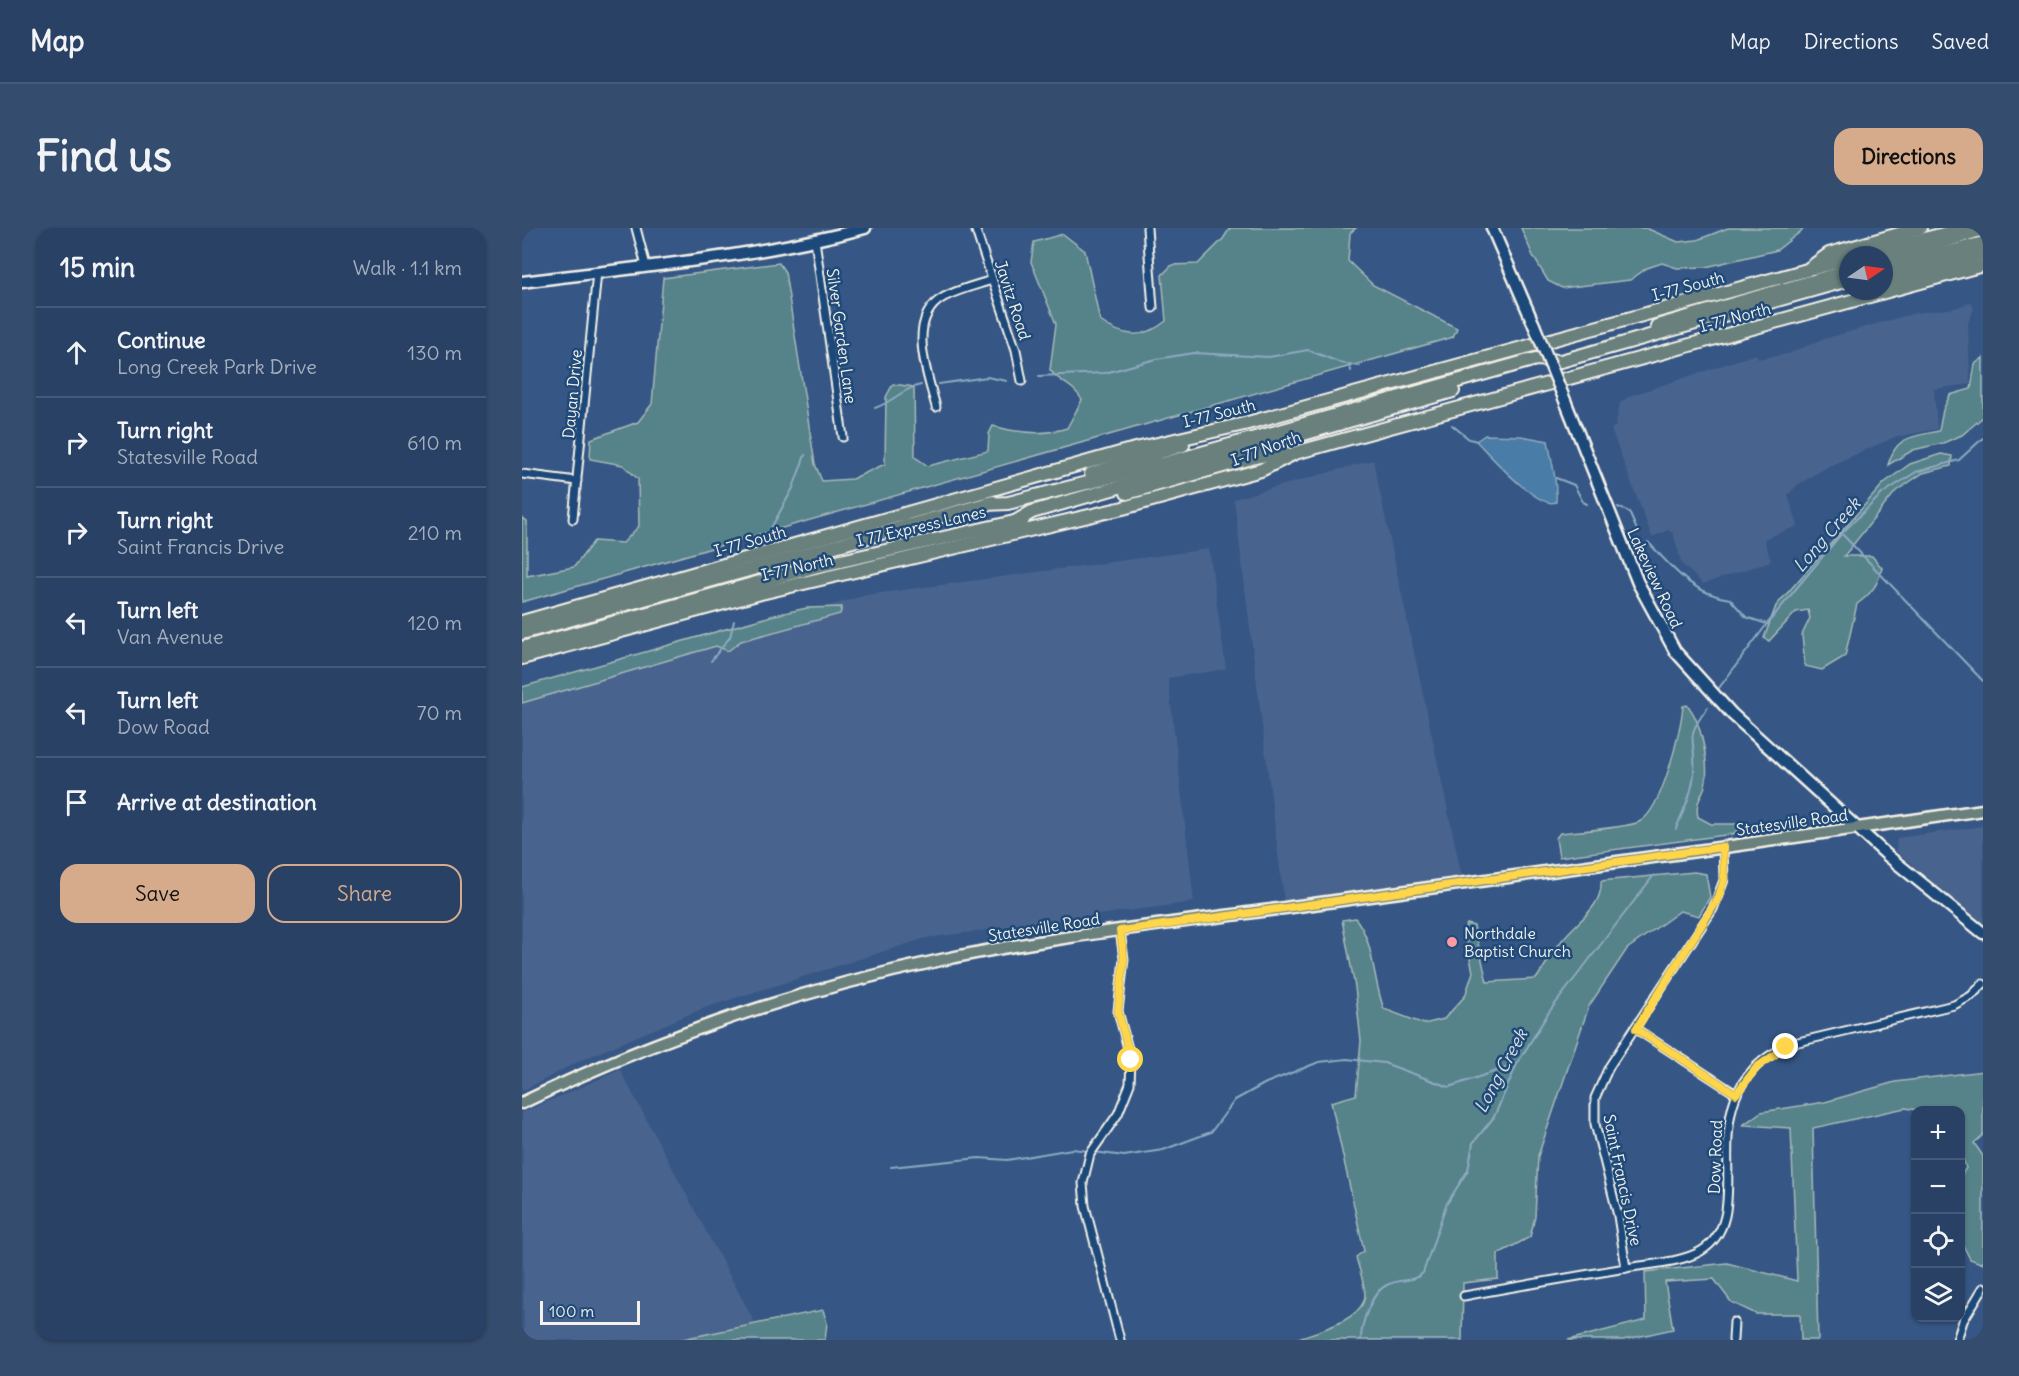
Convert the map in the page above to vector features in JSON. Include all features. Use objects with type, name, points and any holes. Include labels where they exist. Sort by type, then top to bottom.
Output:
[{"type":"highway","name":"I-77 South","points":[[522,622],[1127,451],[1244,424],[1807,270],[1829,254],[1920,228]]},
{"type":"highway","points":[[1893,247],[1966,228]]},
{"type":"highway","points":[[1893,258],[1983,229]]},
{"type":"highway","points":[[1893,268],[1983,243]]},
{"type":"highway","points":[[1893,278],[1983,253]]},
{"type":"highway","points":[[1807,270],[1839,261]]},
{"type":"highway","name":"I-77 North","points":[[522,658],[761,593],[1123,508],[1261,470],[1295,453],[1983,265]]},
{"type":"highway","points":[[1579,352],[1839,274]]},
{"type":"highway","points":[[1015,522],[1032,512],[1519,368],[1536,359],[1549,360],[1558,354],[1579,352],[1839,282]]},
{"type":"highway","points":[[1833,307],[1840,300]]},
{"type":"highway","points":[[986,504],[1008,503],[1166,464],[1519,368]]},
{"type":"highway","name":"I 77 Express Lanes","points":[[522,633],[1149,457],[1244,424]]},
{"type":"highway","name":"I 77 Express Lanes","points":[[522,648],[814,567],[1015,522],[1259,456],[1295,453]]},
{"type":"main road","points":[[522,282],[815,240],[864,228]]},
{"type":"main road","name":"Lakeview Road","points":[[1492,228],[1549,360],[1638,583],[1674,651],[1718,701],[1860,828],[1888,856],[1983,933]]},
{"type":"main road","name":"Statesville Road","points":[[522,1103],[668,1039],[838,984],[978,952],[1983,810]]},
{"type":"street","points":[[636,228],[646,266]]},
{"type":"street","name":"Javitz Road","points":[[975,228],[1016,350],[1022,381]]},
{"type":"street","points":[[1147,228],[1153,308]]},
{"type":"street","name":"Silver Garden Lane","points":[[815,240],[843,437]]},
{"type":"street","name":"Dayan Drive","points":[[573,519],[597,272]]},
{"type":"street","points":[[936,408],[922,342],[922,332],[927,316],[944,297],[992,280]]},
{"type":"street","points":[[522,474],[577,481]]},
{"type":"street","name":"Saint Francis Drive","points":[[1626,1268],[1594,1106],[1597,1090],[1718,899],[1724,880],[1723,847]]},
{"type":"street","points":[[1120,931],[1124,959],[1118,1011],[1131,1060],[1130,1084],[1118,1114],[1090,1155],[1083,1183],[1085,1206],[1120,1340]]},
{"type":"street","name":"Dow Road","points":[[1464,1296],[1693,1254],[1710,1244],[1720,1233],[1726,1210],[1726,1132],[1736,1094],[1757,1067],[1786,1047],[1818,1036],[1943,1008],[1964,1000],[1983,984]]},
{"type":"street","points":[[1636,1029],[1736,1094]]},
{"type":"street","points":[[1957,1340],[1963,1321],[1983,1288]]},
{"type":"street","points":[[1733,1340],[1734,1322]]},
{"type":"shaded area","points":[[1970,302],[1974,308],[1968,323],[1970,384],[1934,389],[1937,429],[1895,437],[1829,466],[1797,485],[1788,495],[1798,526],[1764,539],[1771,561],[1703,584],[1682,564],[1673,533],[1668,530],[1652,537],[1611,429],[1615,427],[1620,403],[1630,396],[1756,354],[1758,359],[1788,354],[1824,339],[1915,313],[1956,308]]},
{"type":"shaded area","points":[[1485,435],[1521,436],[1548,441],[1555,479],[1556,502],[1538,498],[1502,468],[1476,441]]},
{"type":"shaded area","points":[[1373,460],[1462,877],[1284,901],[1234,499]]},
{"type":"shaded area","points":[[1209,549],[1226,669],[1168,678],[1194,902],[926,938],[704,1008],[581,1060],[522,1091],[522,699],[866,595]]},
{"type":"shaded area","points":[[1983,826],[1983,924],[1896,851],[1897,838]]},
{"type":"shaded area","points":[[620,1070],[755,1323],[678,1340],[524,1340],[522,1113]]},
{"type":"green space","points":[[1230,228],[1356,228],[1350,233],[1348,261],[1373,285],[1457,328],[1453,337],[522,602],[522,518],[527,521],[527,576],[574,567],[594,541],[623,543],[639,526],[638,479],[623,465],[590,459],[591,439],[638,422],[652,404],[663,278],[779,263],[785,272],[815,464],[822,481],[852,479],[885,464],[886,397],[893,384],[914,387],[915,457],[928,466],[988,451],[989,434],[993,426],[1030,433],[1067,428],[1082,400],[1050,370],[1056,324],[1031,262],[1034,242],[1063,234],[1085,251],[1100,321],[1125,333],[1141,334],[1166,321],[1162,275],[1172,265],[1198,264],[1223,239]]},
{"type":"green space","points":[[1521,228],[1646,228],[1678,242],[1697,240],[1728,228],[1805,228],[1777,250],[1706,267],[1677,268],[1662,263],[1647,268],[1630,280],[1562,288],[1548,281],[1533,256]]},
{"type":"green space","points":[[1983,358],[1983,417],[1962,435],[1943,443],[1913,450],[1888,465],[1896,448],[1907,439],[1939,431],[1943,410],[1950,395],[1971,389],[1975,364]]},
{"type":"green space","points":[[1941,454],[1952,456],[1951,466],[1923,473],[1896,491],[1844,556],[1872,556],[1882,568],[1873,589],[1857,604],[1845,656],[1822,670],[1805,666],[1802,635],[1810,618],[1808,610],[1796,612],[1769,641],[1764,638],[1776,606],[1884,483],[1910,464]]},
{"type":"green space","points":[[842,607],[840,614],[741,641],[728,651],[716,646],[522,703],[522,687],[775,615],[807,608]]},
{"type":"green space","points":[[1687,705],[1700,732],[1705,755],[1705,786],[1698,804],[1698,817],[1711,824],[1738,824],[1739,829],[1733,834],[1559,857],[1556,838],[1560,833],[1624,826],[1639,822],[1647,815],[1663,787],[1679,733],[1683,706]]},
{"type":"green space","points":[[1694,872],[1706,874],[1710,897],[1699,916],[1680,911],[1627,949],[1589,1006],[1538,1156],[1535,1217],[1530,1237],[1498,1254],[1498,1279],[1463,1283],[1462,1340],[1293,1340],[1325,1329],[1347,1318],[1363,1303],[1365,1294],[1356,1257],[1364,1251],[1331,1102],[1356,1095],[1361,1041],[1355,987],[1342,920],[1355,918],[1366,937],[1384,1009],[1424,1024],[1444,1019],[1465,996],[1473,972],[1464,930],[1467,924],[1474,926],[1487,982],[1536,979],[1563,939],[1594,906],[1601,890],[1601,881]]},
{"type":"green space","points":[[1983,1071],[1983,1135],[1974,1143],[1983,1156],[1983,1264],[1970,1259],[1965,1249],[1965,1106],[1911,1106],[1911,1109],[1905,1108],[1813,1128],[1818,1340],[1801,1340],[1800,1314],[1756,1314],[1731,1302],[1714,1279],[1665,1282],[1673,1329],[1623,1340],[1568,1340],[1646,1320],[1645,1272],[1727,1263],[1797,1281],[1791,1128],[1743,1125],[1761,1112],[1825,1102],[1895,1082]]},
{"type":"green space","points":[[823,1310],[827,1323],[825,1340],[678,1340]]},
{"type":"waterway","points":[[1039,376],[1105,373],[1156,359],[1194,353],[1269,357],[1308,350],[1341,363],[1360,366]]},
{"type":"waterway","points":[[1350,364],[1351,371]]},
{"type":"waterway","points":[[939,384],[987,377],[1007,381]]},
{"type":"waterway","points":[[875,408],[921,385]]},
{"type":"waterway","points":[[1452,425],[1469,439],[1477,441]]},
{"type":"waterway","name":"Long Creek","points":[[1719,688],[1767,624],[1842,533],[1883,493],[1916,472],[1959,460],[1983,438]]},
{"type":"waterway","points":[[771,528],[793,488],[805,455]]},
{"type":"waterway","points":[[1556,478],[1574,485],[1583,502],[1587,504]]},
{"type":"waterway","points":[[1618,507],[1629,512],[1637,530]]},
{"type":"waterway","points":[[1842,534],[1983,681]]},
{"type":"waterway","points":[[1648,542],[1694,586],[1705,592],[1730,599],[1746,617],[1767,624]]},
{"type":"waterway","points":[[711,661],[730,637],[734,621]]},
{"type":"waterway","name":"Long Creek","points":[[1676,829],[1692,787],[1693,733],[1708,707]]},
{"type":"waterway","name":"Long Creek","points":[[1361,1340],[1368,1309],[1376,1294],[1387,1285],[1415,1278],[1423,1273],[1446,1205],[1468,1170],[1473,1143],[1494,1117],[1517,1064],[1549,1012],[1654,875]]},
{"type":"waterway","points":[[1094,1152],[1124,1156],[1163,1150],[1211,1132],[1235,1100],[1266,1083],[1319,1062],[1347,1059],[1384,1063],[1449,1087],[1517,1064]]},
{"type":"waterway","points":[[891,1167],[979,1158],[1007,1160],[1072,1149],[1089,1151]]},
{"type":"place","name":"Northdale Baptist Church","points":[[1452,942]]},
{"type":"route","points":[[1131,1060],[1118,1011],[1124,959],[1120,931],[1723,847],[1724,880],[1718,899],[1636,1029],[1736,1094],[1757,1067],[1774,1053],[1786,1047]]}]
